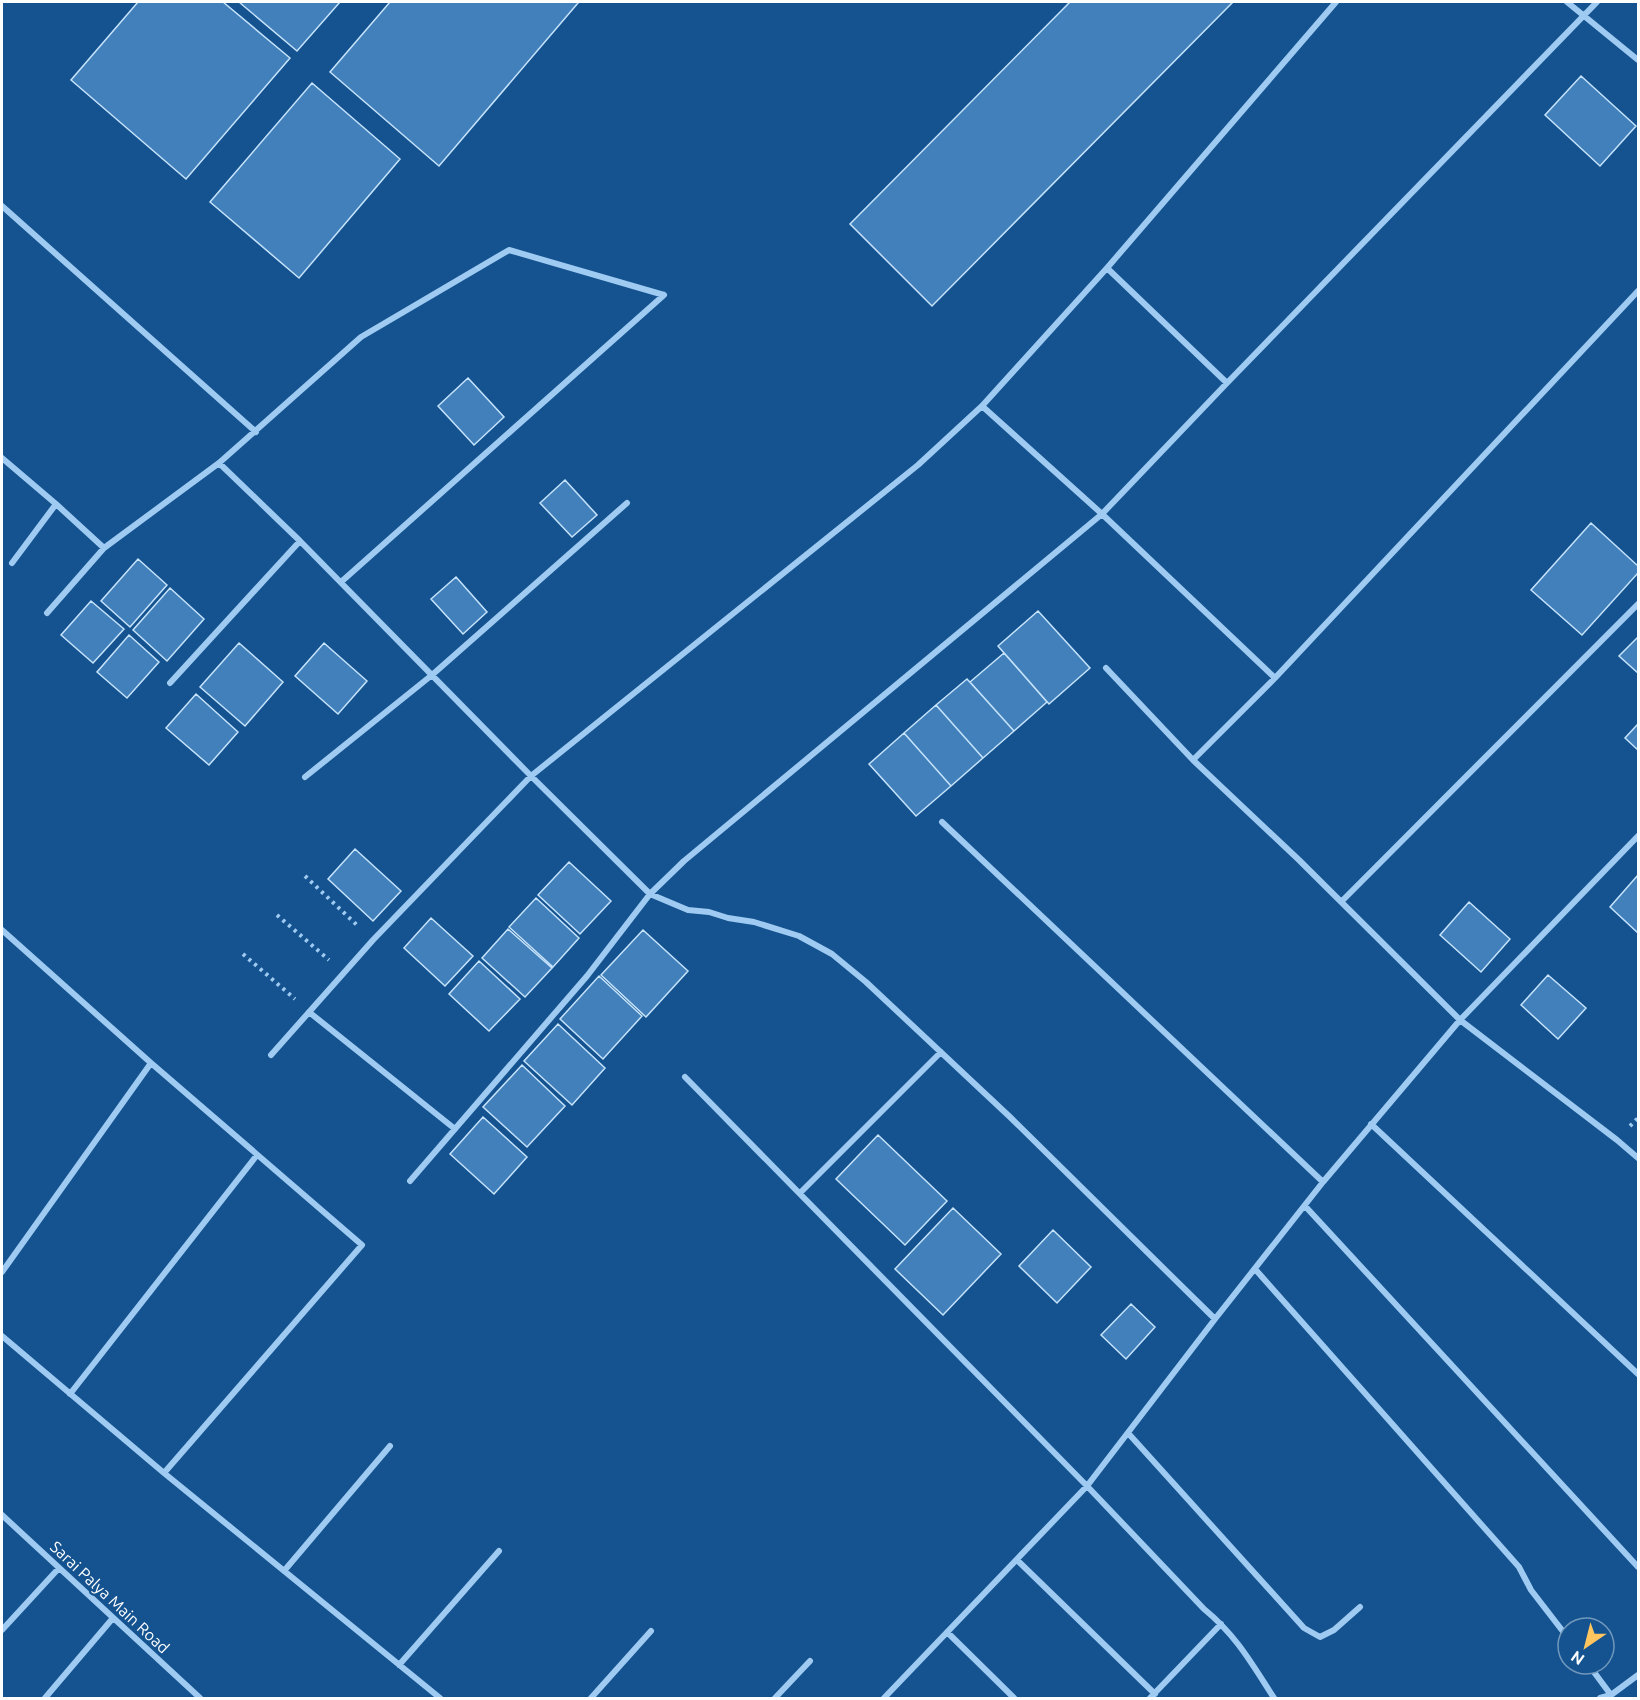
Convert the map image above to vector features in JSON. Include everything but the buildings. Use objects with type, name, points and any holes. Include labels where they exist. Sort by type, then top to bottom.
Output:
[{"type":"street","points":[[271,1055],[373,940],[531,776],[893,486],[982,406],[1107,268],[1336,2]]},
{"type":"street","points":[[1567,2],[1638,60]]},
{"type":"street","points":[[410,1181],[587,976],[650,894],[684,861],[1102,514],[1597,2]]},
{"type":"street","points":[[2,206],[256,432]]},
{"type":"street","points":[[47,613],[104,548],[219,463],[361,337],[509,250],[664,295],[341,582]]},
{"type":"street","points":[[1107,268],[1227,383]]},
{"type":"street","points":[[1193,760],[1275,678],[1638,291]]},
{"type":"street","points":[[982,406],[1102,514],[1275,678]]},
{"type":"street","points":[[2,458],[104,548]]},
{"type":"street","points":[[219,463],[300,540],[650,894],[688,910],[754,922],[799,936],[832,954],[866,982],[1010,1117],[1215,1319]]},
{"type":"street","points":[[305,777],[432,675],[627,503]]},
{"type":"street","points":[[12,563],[56,504]]},
{"type":"street","points":[[170,684],[300,540]]},
{"type":"street","points":[[1341,902],[1638,604]]},
{"type":"street","points":[[1106,668],[1193,760],[1460,1020],[1638,1158]]},
{"type":"street","points":[[942,822],[1323,1182]]},
{"type":"street","points":[[884,1698],[1087,1486],[1215,1319],[1371,1124],[1460,1020],[1638,836]]},
{"type":"street","points":[[2,930],[151,1063],[362,1245],[164,1473]]},
{"type":"street","points":[[309,1012],[455,1129]]},
{"type":"street","points":[[800,1193],[941,1052]]},
{"type":"street","points":[[2,1272],[151,1063]]},
{"type":"street","points":[[685,1077],[1221,1624],[1244,1651],[1274,1698]]},
{"type":"street","points":[[1371,1124],[1638,1374]]},
{"type":"street","points":[[70,1394],[257,1155]]},
{"type":"street","points":[[1305,1206],[1638,1567]]},
{"type":"street","points":[[1255,1269],[1519,1567],[1531,1590],[1556,1622]]},
{"type":"street","points":[[2,1336],[164,1473],[440,1698]]},
{"type":"street","points":[[1128,1433],[1304,1628],[1320,1637],[1335,1630],[1360,1607]]},
{"type":"street","points":[[284,1571],[390,1446]]},
{"type":"street","name":"Sarai Palya Main Road","points":[[2,1515],[201,1698]]},
{"type":"street","points":[[399,1665],[500,1551]]},
{"type":"street","points":[[1017,1560],[1152,1696],[1221,1624]]},
{"type":"street","points":[[2,1630],[59,1568]]},
{"type":"street","points":[[45,1698],[113,1618]]},
{"type":"street","points":[[591,1698],[651,1630]]},
{"type":"street","points":[[947,1632],[1014,1698]]},
{"type":"street","points":[[775,1698],[810,1661]]},
{"type":"street","points":[[1600,1698],[1611,1695],[1638,1675]]},
{"type":"street","points":[[1597,1676],[1611,1695]]},
{"type":"path","points":[[305,876],[373,940]]},
{"type":"path","points":[[277,915],[343,973]]},
{"type":"path","points":[[243,954],[309,1012]]}]
